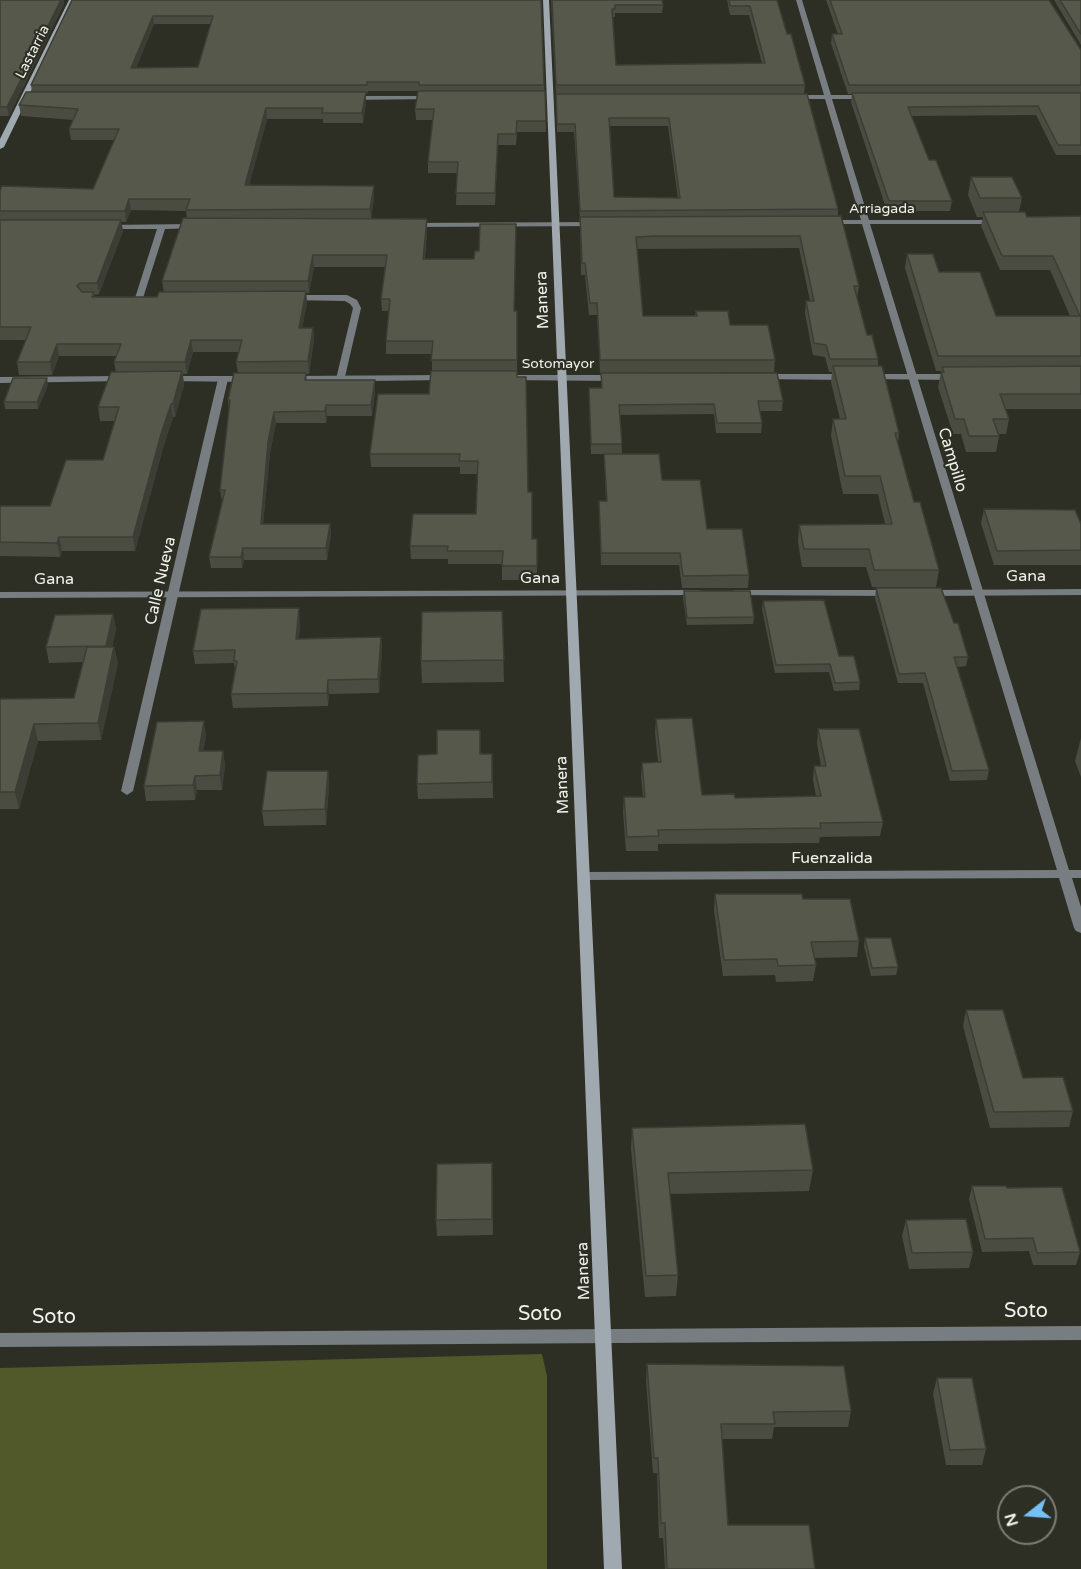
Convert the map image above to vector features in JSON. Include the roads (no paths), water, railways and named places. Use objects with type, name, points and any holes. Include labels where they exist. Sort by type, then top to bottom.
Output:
[{"type":"main road","name":"Lastarria","points":[[0,147],[72,0]]},
{"type":"main road","name":"Manera","points":[[546,0],[613,1569]]},
{"type":"street","name":"Campillo","points":[[799,0],[911,377],[1081,928]]},
{"type":"street","points":[[62,1],[83,1]]},
{"type":"street","points":[[23,98],[33,98]]},
{"type":"street","points":[[338,98],[444,98]]},
{"type":"street","points":[[782,98],[871,98]]},
{"type":"street","name":"Arriagada","points":[[817,222],[1001,222]]},
{"type":"street","points":[[399,225],[604,224]]},
{"type":"street","points":[[93,227],[210,226]]},
{"type":"street","points":[[139,298],[162,227]]},
{"type":"street","points":[[128,298],[150,298]]},
{"type":"street","points":[[278,298],[347,298],[354,302],[357,308],[341,379]]},
{"type":"street","points":[[756,377],[851,377]]},
{"type":"street","points":[[863,377],[968,377]]},
{"type":"street","points":[[282,379],[458,378]]},
{"type":"street","name":"Sotomayor","points":[[504,378],[624,378]]},
{"type":"street","points":[[0,380],[129,379]]},
{"type":"street","points":[[153,379],[258,379]]},
{"type":"street","name":"Calle Nueva","points":[[127,791],[223,379]]},
{"type":"street","name":"Gana","points":[[919,593],[1081,592]]},
{"type":"street","name":"Gana","points":[[0,596],[706,593]]},
{"type":"street","points":[[729,593],[907,593]]},
{"type":"street","name":"Fuenzalida","points":[[584,876],[1081,874]]},
{"type":"street","name":"Soto","points":[[0,1340],[1081,1333]]}]
